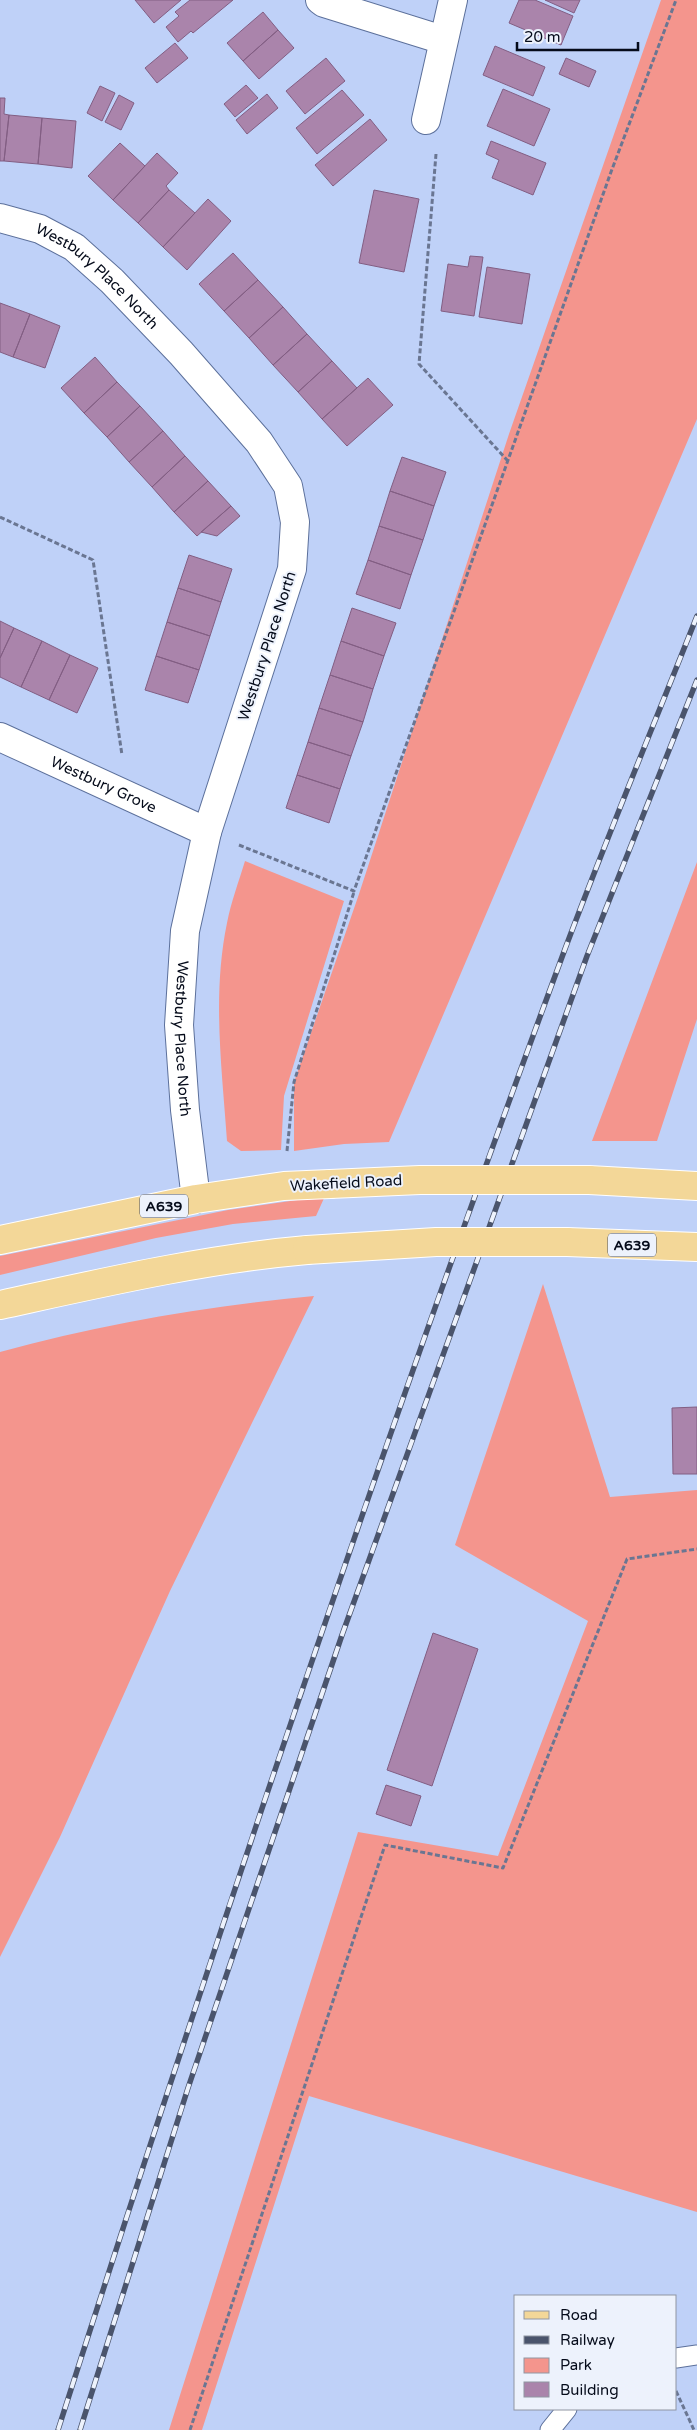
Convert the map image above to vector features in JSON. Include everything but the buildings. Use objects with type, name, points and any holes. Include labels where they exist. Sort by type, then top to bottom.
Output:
[{"type":"main road","name":"Wakefield Road","points":[[0,1240],[196,1199],[284,1186],[420,1180],[588,1180],[697,1186]]},
{"type":"main road","name":"A639","points":[[0,1305],[100,1283],[250,1256],[307,1250],[436,1242],[567,1242],[697,1247]]},
{"type":"street","points":[[320,0],[324,3],[442,40]]},
{"type":"street","points":[[426,120],[442,40],[453,0]]},
{"type":"street","name":"Westbury Place North","points":[[0,218],[40,229],[74,247],[112,281],[181,353],[259,442],[288,486],[295,522],[292,569],[207,832],[185,931],[179,1025],[185,1110],[196,1199]]},
{"type":"street","name":"Westbury Grove","points":[[0,737],[207,832]]},
{"type":"lane","points":[[677,2358],[697,2355]]},
{"type":"lane","points":[[550,2430],[566,2410]]},
{"type":"path","points":[[284,1186],[294,1082],[354,891],[611,172],[676,0]]},
{"type":"path","points":[[426,120],[436,145],[419,364],[508,460]]},
{"type":"path","points":[[0,517],[93,560],[128,795]]},
{"type":"path","points":[[207,832],[354,891]]},
{"type":"path","points":[[190,2430],[385,1845],[503,1868],[627,1559],[697,1548]]},
{"type":"path","points":[[677,2392],[694,2430]]},
{"type":"green space","points":[[661,0],[697,0],[697,419],[389,1142],[344,1144],[294,1151],[294,1082],[359,894],[509,434]]},
{"type":"green space","points":[[245,861],[344,901],[284,1096],[281,1150],[241,1151],[227,1141],[219,1032],[220,977],[222,950],[229,915]]},
{"type":"green space","points":[[697,862],[697,1019],[657,1141],[592,1141]]},
{"type":"green space","points":[[325,1196],[316,1216],[233,1224],[156,1238],[0,1275],[0,1256],[228,1210]]},
{"type":"green space","points":[[543,1284],[610,1497],[697,1490],[697,2212],[309,2096],[202,2430],[169,2430],[358,1832],[498,1856],[588,1621],[455,1545]]},
{"type":"green space","points":[[314,1296],[170,1591],[60,1837],[0,1957],[0,1352],[77,1333],[156,1317]]},
{"type":"railway","points":[[58,2430],[179,2058],[367,1501],[565,949],[697,616]]},
{"type":"railway","points":[[80,2430],[188,2088],[342,1635],[587,956],[697,680]]}]
